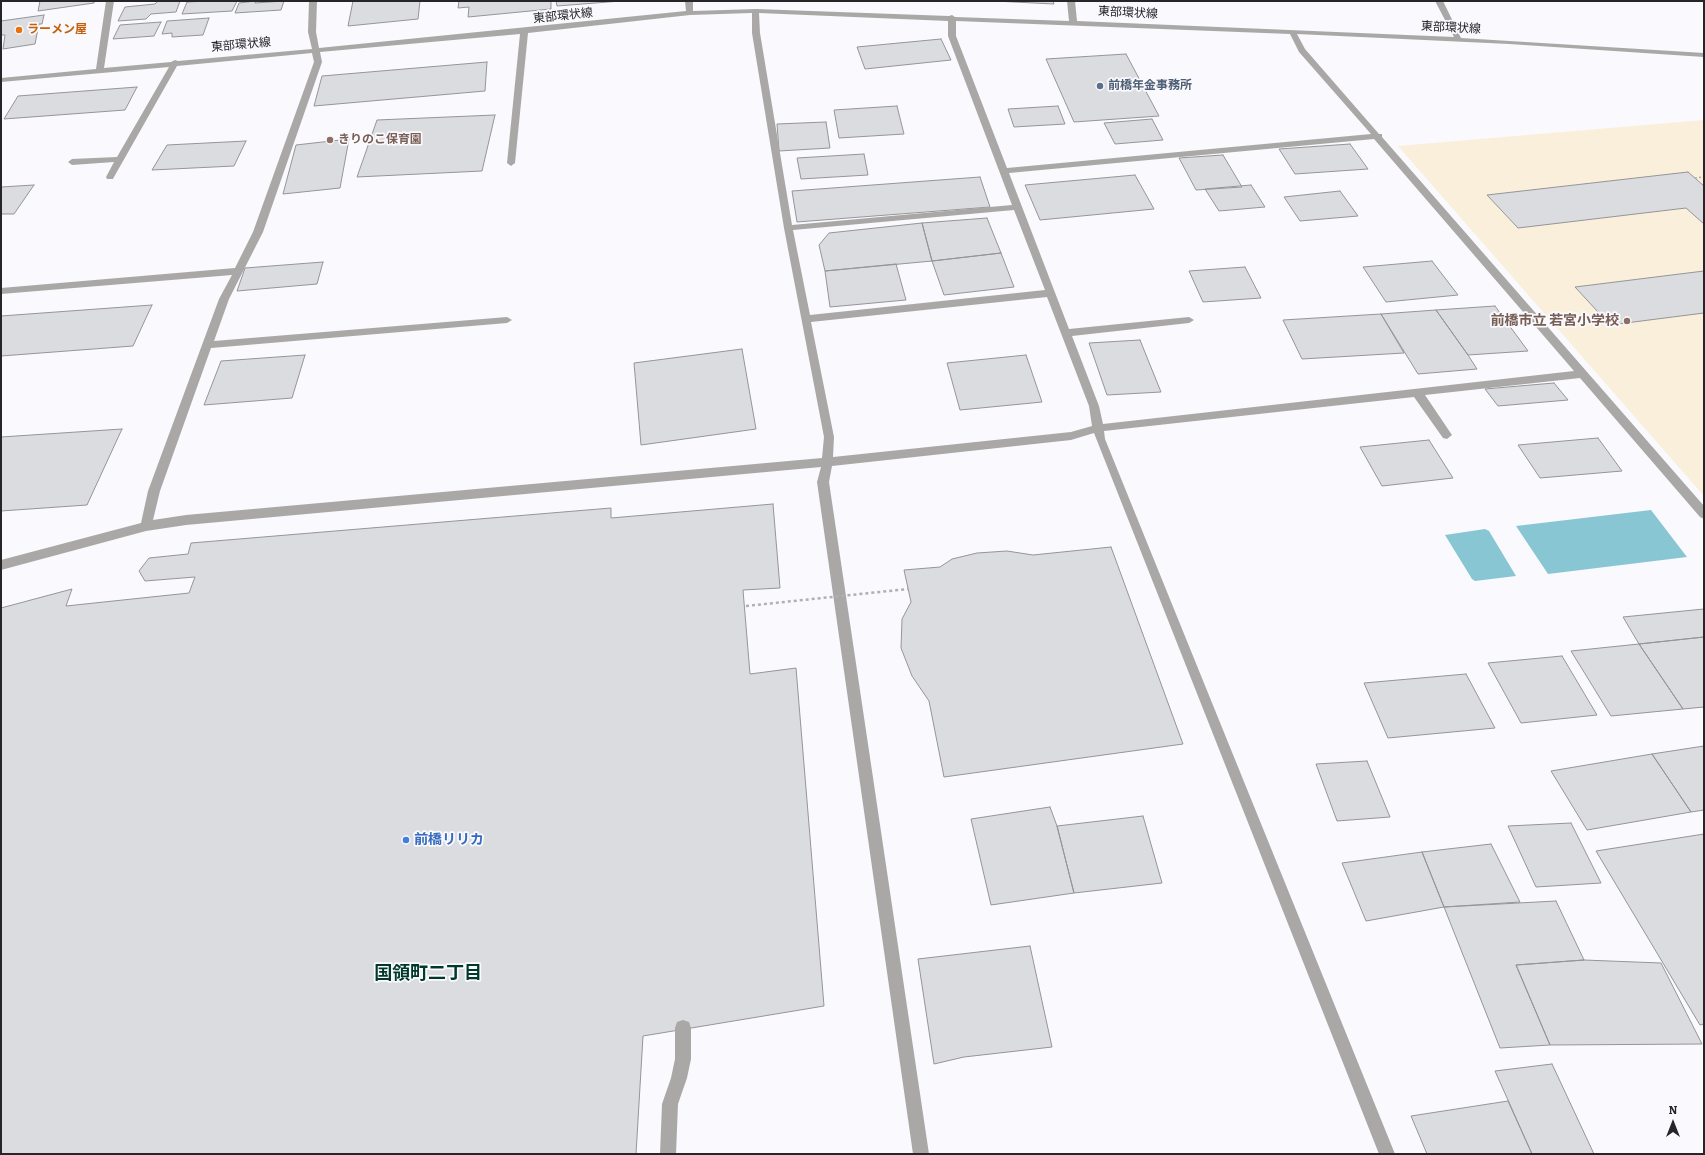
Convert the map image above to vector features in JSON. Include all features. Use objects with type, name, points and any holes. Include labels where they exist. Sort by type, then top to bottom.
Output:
[{"type":"street","points":[[100,70],[110,1]]},
{"type":"street","points":[[146,526],[154,491],[224,299],[258,232],[318,62],[312,32],[313,1]]},
{"type":"street","points":[[689,1],[690,13]]},
{"type":"street","points":[[1071,1],[1073,22]]},
{"type":"street","points":[[1439,1],[1459,40]]},
{"type":"street","points":[[756,11],[754,21],[788,228],[829,437],[827,462],[823,482],[920,1154]]},
{"type":"street","name":"東部環状線","points":[[1,80],[175,62],[524,31],[690,13],[756,11],[952,17],[1292,32],[1459,40],[1704,55]]},
{"type":"street","points":[[952,17],[952,36],[1094,406],[1098,428],[1105,452],[1387,1154]]},
{"type":"street","points":[[511,163],[524,45],[524,31]]},
{"type":"street","points":[[1292,32],[1302,50],[1379,136],[1704,514]]},
{"type":"street","points":[[110,176],[175,62]]},
{"type":"street","points":[[1004,171],[1379,136]]},
{"type":"street","points":[[72,162],[119,159]]},
{"type":"street","points":[[788,228],[1018,207]]},
{"type":"street","points":[[1,291],[238,271]]},
{"type":"street","points":[[806,319],[1051,293]]},
{"type":"street","points":[[207,345],[507,320]]},
{"type":"street","points":[[1066,333],[1189,320]]},
{"type":"street","points":[[1,565],[146,526],[194,519],[827,462],[1071,436],[1098,428],[1418,394],[1583,374]]},
{"type":"street","points":[[1418,394],[1447,435]]},
{"type":"street","points":[[668,1154],[670,1104],[679,1078],[683,1058],[683,1028]]},
{"type":"path","points":[[1695,178],[1704,177]]},
{"type":"path","points":[[746,606],[908,589]]},
{"type":"shaded area","name":"前橋市立 若宮小学校","points":[[1704,120],[1704,496],[1398,146]]},
{"type":"water","points":[[1651,510],[1687,557],[1548,574],[1516,526]]},
{"type":"water","points":[[1485,529],[1489,531],[1516,576],[1475,581],[1472,579],[1445,535]]},
{"type":"building","points":[[40,1],[95,1],[94,3],[38,11]]},
{"type":"building","points":[[158,1],[180,1],[176,12],[151,14],[146,19],[118,21],[125,7],[155,4]]},
{"type":"building","points":[[237,1],[232,11],[182,14],[187,2]]},
{"type":"building","points":[[256,1],[255,3],[284,1],[281,10],[235,13],[239,3]]},
{"type":"building","points":[[353,1],[420,1],[418,19],[348,26]]},
{"type":"building","points":[[459,1],[551,1],[551,9],[468,17],[469,7],[458,8]]},
{"type":"building","points":[[556,1],[621,1],[557,6]]},
{"type":"building","points":[[994,1],[1053,1],[1054,4]]},
{"type":"building","name":"ラーメン屋","points":[[44,15],[42,24],[39,24],[35,44],[3,49],[5,35],[1,35],[1,21]]},
{"type":"building","points":[[209,18],[203,35],[172,37],[172,33],[162,34],[167,21]]},
{"type":"building","points":[[161,22],[154,36],[113,39],[120,25]]},
{"type":"building","points":[[941,39],[951,60],[865,69],[857,47]]},
{"type":"building","points":[[1126,54],[1159,116],[1074,122],[1046,59]]},
{"type":"building","points":[[487,62],[485,91],[314,106],[322,76]]},
{"type":"building","points":[[137,87],[125,110],[4,119],[18,96]]},
{"type":"building","points":[[897,106],[904,134],[839,138],[834,110]]},
{"type":"building","points":[[1058,106],[1065,124],[1014,127],[1008,109]]},
{"type":"building","points":[[495,115],[482,171],[357,177],[377,120]]},
{"type":"building","points":[[1152,119],[1163,140],[1115,144],[1104,123]]},
{"type":"building","points":[[826,122],[830,148],[779,151],[777,124]]},
{"type":"building","points":[[349,139],[340,188],[283,194],[296,145]]},
{"type":"building","points":[[246,141],[234,166],[152,170],[167,145]]},
{"type":"building","points":[[1350,144],[1368,169],[1295,174],[1279,149]]},
{"type":"building","points":[[864,154],[868,175],[801,179],[797,158]]},
{"type":"building","points":[[1223,155],[1242,187],[1196,190],[1179,158]]},
{"type":"building","points":[[1688,172],[1704,186],[1704,224],[1686,208],[1518,228],[1487,195]]},
{"type":"building","points":[[1135,175],[1154,209],[1040,220],[1025,185]]},
{"type":"building","points":[[980,177],[990,207],[797,222],[792,191]]},
{"type":"building","points":[[34,185],[14,214],[1,214],[1,187]]},
{"type":"building","points":[[1251,185],[1265,207],[1219,211],[1205,189]]},
{"type":"building","points":[[1340,191],[1358,216],[1300,221],[1284,197]]},
{"type":"building","points":[[987,218],[1001,253],[932,261],[922,223]]},
{"type":"building","points":[[922,223],[932,261],[825,271],[819,245],[829,233]]},
{"type":"building","points":[[1001,253],[1014,287],[944,295],[932,261]]},
{"type":"building","points":[[1432,261],[1458,295],[1386,302],[1363,267]]},
{"type":"building","points":[[323,262],[317,284],[237,291],[245,268]]},
{"type":"building","points":[[896,264],[906,300],[830,307],[825,271]]},
{"type":"building","points":[[1245,267],[1261,298],[1203,302],[1189,271]]},
{"type":"building","points":[[1704,271],[1704,313],[1610,325],[1575,287]]},
{"type":"building","points":[[152,305],[133,346],[1,356],[1,316]]},
{"type":"building","points":[[1495,306],[1528,351],[1468,355],[1436,310]]},
{"type":"building","points":[[1436,310],[1477,369],[1418,374],[1381,314]]},
{"type":"building","points":[[1381,314],[1404,353],[1302,359],[1283,320]]},
{"type":"building","points":[[1140,340],[1161,392],[1107,395],[1089,343]]},
{"type":"building","points":[[742,349],[756,429],[641,445],[634,363]]},
{"type":"building","points":[[305,355],[292,398],[204,405],[221,361]]},
{"type":"building","points":[[1026,355],[1042,402],[960,410],[947,363]]},
{"type":"building","points":[[1554,383],[1568,400],[1498,406],[1485,389]]},
{"type":"building","points":[[122,429],[87,505],[1,511],[1,437]]},
{"type":"building","points":[[1598,438],[1622,471],[1540,478],[1518,445]]},
{"type":"building","points":[[1429,440],[1453,478],[1382,486],[1360,447]]},
{"type":"building","name":"前橋リリカ","points":[[773,504],[780,588],[743,590],[750,674],[796,668],[824,1006],[643,1036],[636,1154],[1,1154],[1,608],[72,589],[66,606],[189,593],[195,577],[145,581],[139,571],[149,558],[188,554],[191,543],[611,508],[611,518]]},
{"type":"building","points":[[1111,547],[1183,744],[944,777],[929,701],[912,676],[901,648],[902,619],[911,602],[904,570],[940,567],[952,559],[977,553],[1007,551],[1033,555]]},
{"type":"building","points":[[1704,609],[1704,637],[1639,644],[1623,617]]},
{"type":"building","points":[[1704,637],[1704,707],[1683,709],[1639,644]]},
{"type":"building","points":[[1639,644],[1683,709],[1611,716],[1571,651]]},
{"type":"building","points":[[1562,656],[1597,715],[1521,723],[1488,663]]},
{"type":"building","points":[[1466,674],[1495,728],[1388,738],[1364,683]]},
{"type":"building","points":[[1704,746],[1704,810],[1691,812],[1652,754]]},
{"type":"building","points":[[1652,754],[1691,812],[1587,830],[1551,771]]},
{"type":"building","points":[[1367,761],[1390,817],[1337,821],[1316,764]]},
{"type":"building","points":[[1050,807],[1057,826],[1074,893],[991,905],[971,819]]},
{"type":"building","points":[[1143,816],[1162,883],[1074,893],[1057,826]]},
{"type":"building","points":[[1571,823],[1601,883],[1536,887],[1508,826]]},
{"type":"building","points":[[1704,834],[1704,1024],[1700,1025],[1596,851]]},
{"type":"building","points":[[1491,844],[1520,902],[1444,907],[1422,852]]},
{"type":"building","points":[[1422,852],[1444,907],[1366,921],[1342,863]]},
{"type":"building","points":[[1556,901],[1584,960],[1516,965],[1550,1045],[1500,1048],[1444,907]]},
{"type":"building","points":[[1030,946],[1052,1047],[964,1057],[934,1064],[918,959]]},
{"type":"building","points":[[1584,960],[1661,963],[1702,1044],[1550,1045],[1516,965]]},
{"type":"building","points":[[1552,1064],[1594,1154],[1532,1154],[1495,1071]]},
{"type":"building","points":[[1508,1101],[1532,1154],[1427,1154],[1411,1116]]},
{"type":"place","name":"ラーメン屋","points":[[19,30]]},
{"type":"place","name":"前橋年金事務所","points":[[1100,86]]},
{"type":"place","name":"きりのこ保育園","points":[[330,140]]},
{"type":"place","name":"前橋市立 若宮小学校","points":[[1627,321]]},
{"type":"place","name":"前橋リリカ","points":[[406,840]]},
{"type":"district","name":"国領町二丁目","points":[[428,974]]}]
